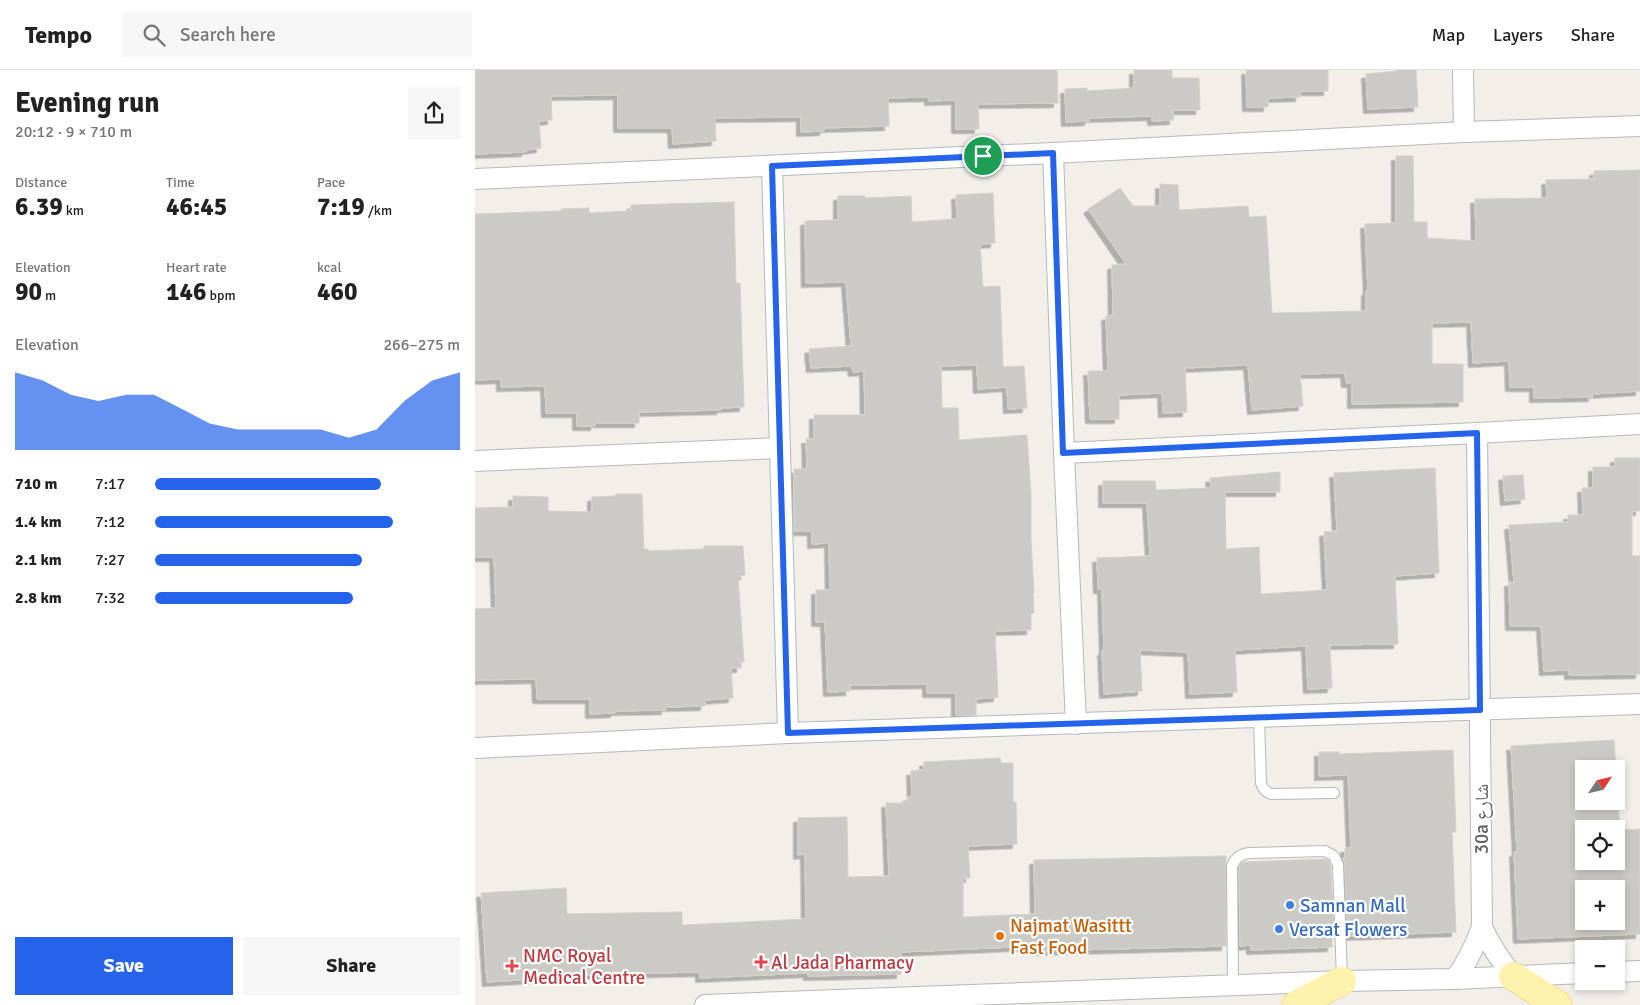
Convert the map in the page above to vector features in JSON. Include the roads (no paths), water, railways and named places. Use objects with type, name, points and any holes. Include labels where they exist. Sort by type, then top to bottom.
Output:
[{"type":"main road","points":[[1513,976],[1558,1005]]},
{"type":"main road","points":[[1297,1005],[1342,981]]},
{"type":"street","points":[[1463,70],[1464,132]]},
{"type":"street","points":[[475,179],[1464,132],[1640,126]]},
{"type":"street","points":[[1053,153],[1063,453],[1076,724]]},
{"type":"street","points":[[772,166],[788,733]]},
{"type":"street","points":[[1063,453],[1640,424]]},
{"type":"street","name":"30a شارع","points":[[1455,979],[1467,963],[1482,927],[1477,433]]},
{"type":"street","points":[[475,461],[779,448]]},
{"type":"street","points":[[475,748],[788,733],[1640,704]]},
{"type":"street","name":"30a شارع","points":[[1482,927],[1490,945],[1513,976]]},
{"type":"street","points":[[1625,972],[1640,971]]},
{"type":"street","points":[[705,1005],[1575,973]]},
{"type":"lane","points":[[1259,718],[1261,783],[1266,792],[1271,794],[1334,793]]},
{"type":"lane","points":[[1233,985],[1232,866],[1236,858],[1249,852],[1325,851],[1334,856],[1338,865],[1342,981]]},
{"type":"place","name":"Samnan Mall","points":[[1290,905]]},
{"type":"place","name":"Versat Flowers","points":[[1279,929]]},
{"type":"place","name":"Najmat Wasittt Fast Food","points":[[1000,936]]},
{"type":"place","name":"Al Jada Pharmacy","points":[[761,962]]},
{"type":"place","name":"NMC Royal Medical Centre","points":[[512,966]]}]
